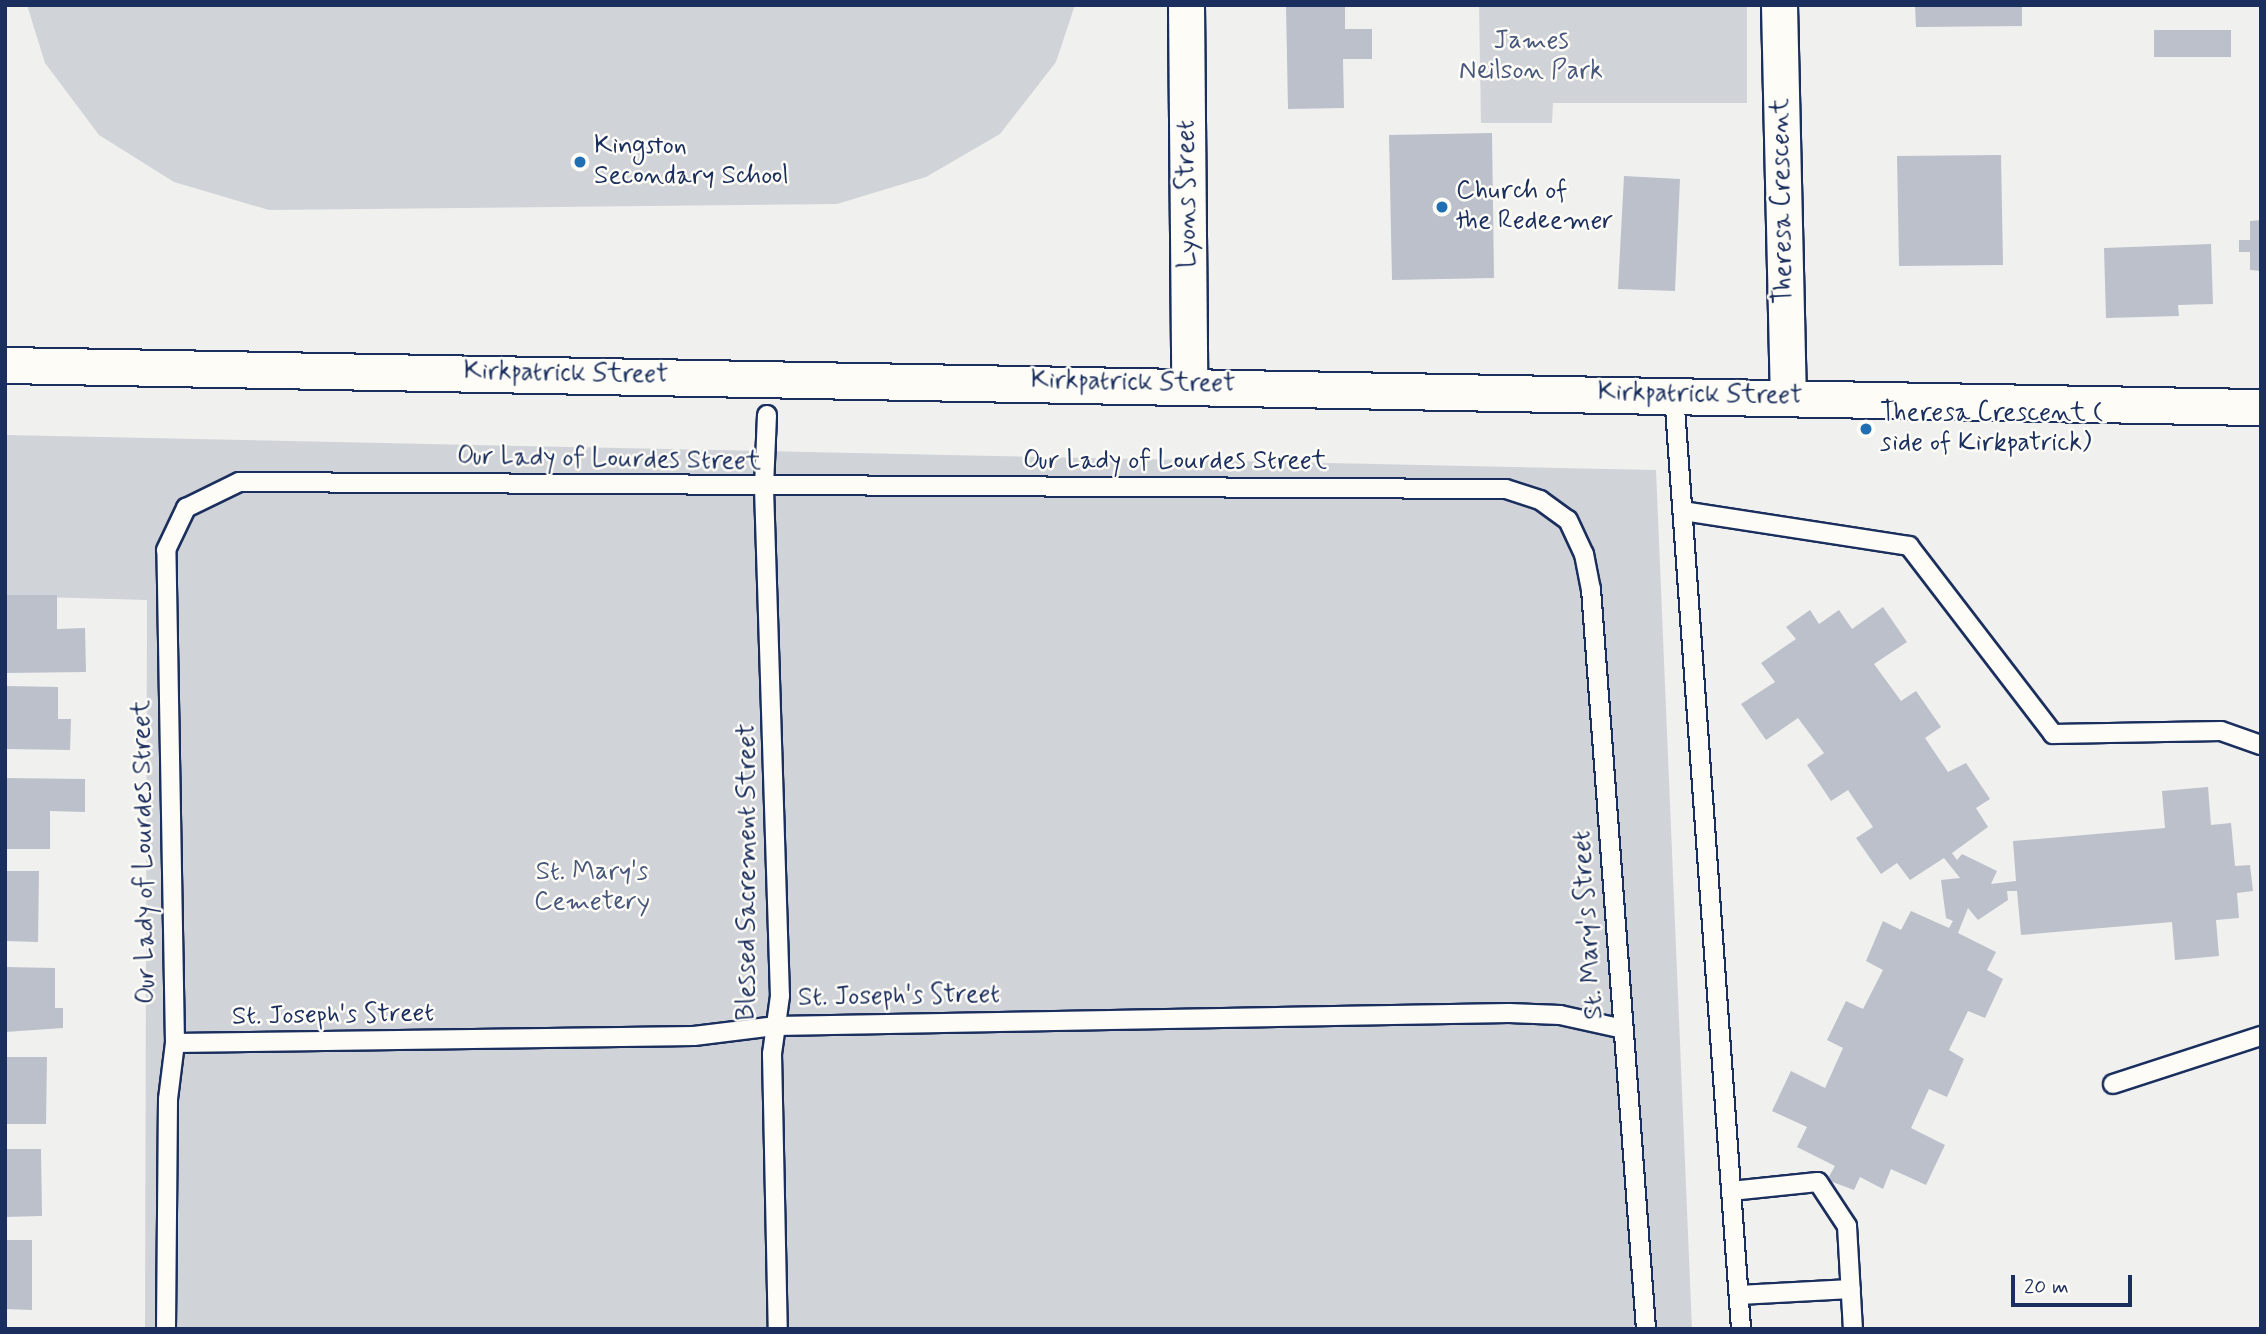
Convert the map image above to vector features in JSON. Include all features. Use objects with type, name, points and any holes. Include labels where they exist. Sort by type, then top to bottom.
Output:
[{"type":"street","name":"Lyons Street","points":[[1186,5],[1189,383]]},
{"type":"street","name":"Theresa Crescent","points":[[1779,5],[1788,397]]},
{"type":"street","name":"Kirkpatrick Street","points":[[5,365],[1189,383],[2261,407]]},
{"type":"lane","points":[[1674,394],[1741,1329]]},
{"type":"lane","name":"Blessed Sacrement Street","points":[[766,415],[764,488],[776,782],[778,1329]]},
{"type":"lane","name":"Our Lady of Lourdes Street","points":[[166,1329],[168,1099],[175,1042],[166,550],[186,508],[239,482],[764,488],[1506,489],[1540,500],[1568,520]]},
{"type":"lane","points":[[1683,511],[1909,546],[2053,734],[2221,731],[2261,745]]},
{"type":"lane","name":"St. Mary's Street","points":[[1568,520],[1584,554],[1591,589],[1646,1329]]},
{"type":"lane","name":"St. Joseph's Street","points":[[175,1042],[694,1036],[776,1026],[1509,1013],[1560,1015],[1623,1030]]},
{"type":"lane","points":[[2113,1084],[2261,1036]]},
{"type":"lane","points":[[1731,1191],[1818,1182],[1847,1226],[1853,1329]]},
{"type":"lane","points":[[1739,1295],[1851,1289]]},
{"type":"green space","points":[[27,5],[1075,5],[1056,62],[1000,134],[926,177],[837,204],[269,210],[174,182],[99,135],[45,63]]},
{"type":"green space","name":"James Neilson Park","points":[[1479,5],[1747,5],[1747,103],[1553,103],[1552,123],[1481,123]]},
{"type":"green space","name":"St. Mary's Cemetery","points":[[5,435],[1656,470],[1692,1329],[145,1329],[147,600],[5,596]]},
{"type":"building","points":[[1915,5],[2022,5],[2022,26],[1916,27]]},
{"type":"building","points":[[1286,6],[1345,6],[1345,29],[1372,29],[1372,59],[1343,59],[1344,108],[1288,109]]},
{"type":"building","points":[[2154,30],[2231,30],[2231,57],[2154,57]]},
{"type":"building","name":"Church of the Redeemer","points":[[1492,133],[1494,278],[1392,280],[1389,135]]},
{"type":"building","points":[[2001,155],[2003,265],[1899,266],[1897,156]]},
{"type":"building","points":[[1624,176],[1680,179],[1675,291],[1618,289]]},
{"type":"building","points":[[2261,220],[2261,271],[2250,270],[2250,252],[2239,252],[2239,240],[2250,240],[2250,221]]},
{"type":"building","points":[[2211,244],[2213,304],[2178,305],[2179,316],[2106,318],[2104,248]]},
{"type":"building","points":[[5,595],[57,595],[57,629],[85,628],[86,672],[5,673]]},
{"type":"building","points":[[1883,607],[1907,642],[1874,664],[1901,701],[1916,691],[1941,727],[1925,738],[1948,772],[1966,763],[1990,799],[1976,808],[1988,827],[1952,853],[1957,860],[1962,854],[1997,871],[1991,884],[2016,881],[2013,841],[2165,828],[2162,791],[2208,787],[2211,825],[2231,823],[2235,866],[2250,865],[2253,891],[2237,893],[2239,918],[2216,920],[2219,956],[2175,960],[2172,922],[2021,935],[2017,891],[2007,891],[2008,900],[1978,920],[1968,908],[1958,933],[1996,952],[1987,970],[2003,979],[1985,1018],[1968,1011],[1949,1050],[1964,1059],[1947,1097],[1929,1089],[1911,1128],[1945,1145],[1926,1185],[1891,1169],[1883,1189],[1860,1177],[1854,1190],[1827,1180],[1835,1166],[1797,1147],[1807,1127],[1772,1111],[1791,1071],[1825,1088],[1843,1048],[1827,1040],[1846,1001],[1863,1009],[1883,970],[1866,961],[1883,921],[1901,930],[1911,911],[1949,928],[1953,921],[1946,918],[1941,880],[1960,878],[1944,858],[1910,880],[1897,863],[1881,874],[1856,838],[1873,827],[1848,790],[1831,801],[1807,765],[1824,753],[1798,718],[1766,740],[1741,704],[1775,682],[1761,663],[1796,639],[1786,627],[1810,610],[1819,624],[1839,610],[1852,629]]},
{"type":"building","points":[[5,686],[58,687],[58,719],[71,719],[70,750],[5,749]]},
{"type":"building","points":[[5,778],[85,779],[85,812],[50,811],[50,849],[5,849]]},
{"type":"building","points":[[5,871],[39,871],[38,942],[5,941]]},
{"type":"building","points":[[5,967],[55,968],[55,1008],[63,1008],[63,1028],[5,1032]]},
{"type":"building","points":[[5,1057],[47,1057],[46,1124],[5,1124]]},
{"type":"building","points":[[5,1149],[41,1149],[42,1216],[5,1217]]},
{"type":"building","points":[[5,1240],[32,1240],[32,1310],[5,1309]]},
{"type":"place","name":"Kingston Secondary School","points":[[580,162]]},
{"type":"place","name":"Church of the Redeemer","points":[[1442,207]]},
{"type":"place","name":"Theresa Crescent ( side of Kirkpatrick)","points":[[1866,429]]}]
